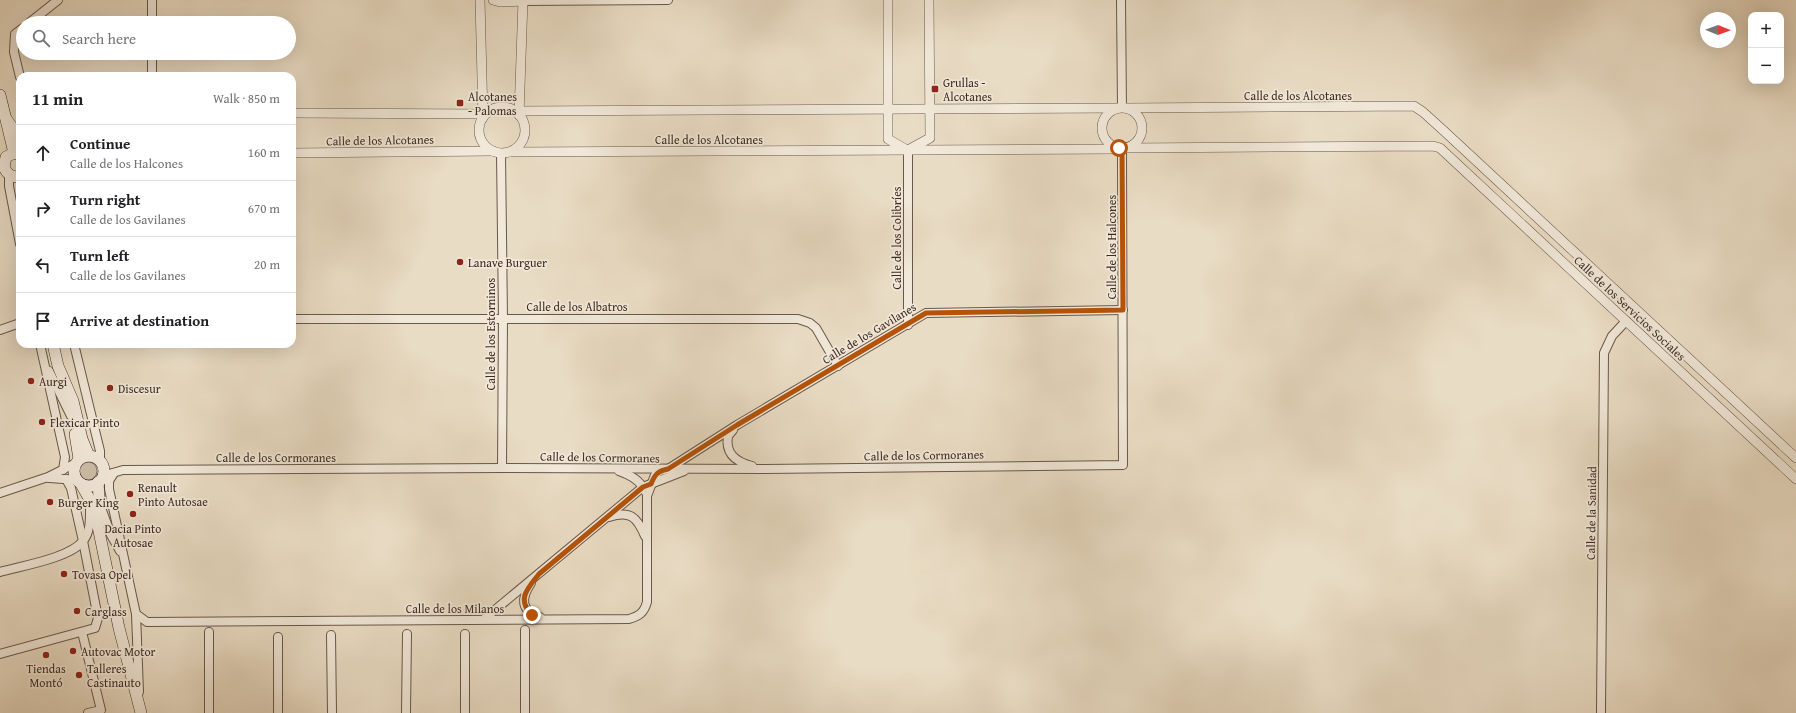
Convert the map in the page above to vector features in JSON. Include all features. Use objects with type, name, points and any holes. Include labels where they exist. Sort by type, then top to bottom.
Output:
[{"type":"main road","points":[[0,95],[2,111],[16,151]]},
{"type":"main road","points":[[12,175],[6,158],[16,154]]},
{"type":"main road","points":[[54,348],[82,459]]},
{"type":"main road","points":[[58,366],[73,401],[82,439],[82,459],[74,469],[80,482],[90,496],[94,507],[119,628],[140,710]]},
{"type":"main road","points":[[82,459],[100,461],[102,466],[100,479],[100,533]]},
{"type":"main road","points":[[80,482],[92,485],[100,479]]},
{"type":"street","points":[[38,16],[58,0]]},
{"type":"street","points":[[152,0],[152,16]]},
{"type":"street","points":[[480,0],[484,115],[479,130],[481,139],[485,146],[501,152],[518,147],[523,140],[525,132],[524,123],[518,113],[522,1]]},
{"type":"street","points":[[493,0],[500,2],[668,0]]},
{"type":"street","points":[[888,0],[888,109]]},
{"type":"street","points":[[929,0],[930,109]]},
{"type":"street","points":[[1122,0],[1122,108]]},
{"type":"street","points":[[16,33],[14,52],[19,72]]},
{"type":"street","points":[[152,60],[152,72]]},
{"type":"street","name":"Calle de los Alcotanes","points":[[518,113],[1414,106],[1423,112],[1458,144]]},
{"type":"street","points":[[296,113],[484,115],[494,109],[503,107],[518,113]]},
{"type":"street","points":[[1122,108],[1136,114],[1142,125],[1140,138],[1137,143],[1122,149],[1108,143],[1102,132],[1104,119],[1113,110],[1122,108]]},
{"type":"street","name":"Calle de los Alcotanes","points":[[888,109],[888,139],[908,150]]},
{"type":"street","name":"Calle de los Alcotanes","points":[[908,150],[930,138],[930,109]]},
{"type":"street","points":[[2,111],[16,131]]},
{"type":"street","name":"Calle de los Servicios Sociales","points":[[1458,144],[1796,458]]},
{"type":"street","name":"Calle de los Alcotanes","points":[[296,154],[1432,146],[1440,148],[1447,155]]},
{"type":"street","name":"Calle de los Halcones","points":[[1122,149],[1122,465]]},
{"type":"street","name":"Calle de los Colibríes","points":[[908,150],[908,325]]},
{"type":"street","name":"Calle de los Estorninos","points":[[501,152],[503,318],[502,468]]},
{"type":"street","name":"Calle de los Servicios Sociales","points":[[1447,155],[1796,479]]},
{"type":"street","points":[[12,175],[9,186],[16,223]]},
{"type":"street","name":"Calle de los Gavilanes","points":[[484,619],[647,485],[660,471],[668,469],[737,425],[926,313],[1123,310]]},
{"type":"street","name":"Calle de los Albatros","points":[[296,319],[798,319],[810,323],[816,328],[838,366]]},
{"type":"street","name":"Calle de la Sanidad","points":[[1601,713],[1604,353],[1612,336],[1626,321]]},
{"type":"street","points":[[0,330],[16,324]]},
{"type":"street","points":[[41,348],[65,457],[63,470]]},
{"type":"street","points":[[75,348],[100,451],[100,461]]},
{"type":"street","points":[[44,362],[71,416]]},
{"type":"street","points":[[54,405],[61,407],[71,416]]},
{"type":"street","name":"Calle de los Gavilanes","points":[[737,425],[728,436],[728,450],[734,459],[741,463],[765,469]]},
{"type":"street","points":[[0,493],[48,477],[82,459]]},
{"type":"street","name":"Calle de los Cormoranes","points":[[100,479],[123,470],[502,468],[765,469],[1122,465]]},
{"type":"street","points":[[615,469],[633,476],[647,485]]},
{"type":"street","name":"Calle de los Gavilanes","points":[[647,485],[688,469]]},
{"type":"street","points":[[114,473],[109,481],[109,490],[136,614],[140,710]]},
{"type":"street","points":[[48,477],[80,482]]},
{"type":"street","points":[[0,654],[94,628],[98,618],[71,488],[66,480]]},
{"type":"street","name":"Calle de los Milanos","points":[[136,614],[147,622],[629,619],[638,616],[645,610],[647,602],[647,485]]},
{"type":"street","points":[[0,572],[70,552],[83,541],[88,530],[90,496]]},
{"type":"street","points":[[100,504],[111,535],[125,559]]},
{"type":"street","points":[[606,518],[618,514],[635,518],[639,522],[647,541]]},
{"type":"street","points":[[70,552],[86,557]]},
{"type":"street","name":"Calle de los Gavilanes","points":[[539,574],[526,591],[524,596],[524,604],[532,615],[546,619]]},
{"type":"street","points":[[525,630],[525,713]]},
{"type":"street","points":[[82,632],[101,710],[88,713]]},
{"type":"street","points":[[209,632],[209,713]]},
{"type":"street","points":[[406,713],[407,634]]},
{"type":"street","points":[[465,634],[465,713]]},
{"type":"street","points":[[331,635],[332,713]]},
{"type":"street","points":[[278,637],[278,713]]},
{"type":"shaded area","points":[[88,462],[94,465],[97,471],[94,477],[88,480],[82,477],[79,471],[82,465]]},
{"type":"place","name":"Grullas - Alcotanes","points":[[935,89]]},
{"type":"place","name":"Alcotanes - Palomas","points":[[460,103]]},
{"type":"place","name":"Lanave Burguer","points":[[460,262]]},
{"type":"place","name":"Aurgi","points":[[31,381]]},
{"type":"place","name":"Discesur","points":[[110,388]]},
{"type":"place","name":"Flexicar Pinto","points":[[42,422]]},
{"type":"place","name":"Renault Pinto Autosae","points":[[130,494]]},
{"type":"place","name":"Burger King","points":[[50,502]]},
{"type":"place","name":"Dacia Pinto Autosae","points":[[133,514]]},
{"type":"place","name":"Tovasa Opel","points":[[64,574]]},
{"type":"place","name":"Carglass","points":[[77,611]]},
{"type":"place","name":"Autovac Motor","points":[[73,651]]},
{"type":"place","name":"Tiendas Montó","points":[[46,655]]},
{"type":"place","name":"Talleres Castinauto","points":[[79,675]]},
{"type":"route","points":[[532,615],[526,610],[524,596],[539,574],[643,487],[651,484],[655,475],[660,471],[668,469],[737,425],[926,313],[1123,310],[1122,149],[1119,148]]}]
